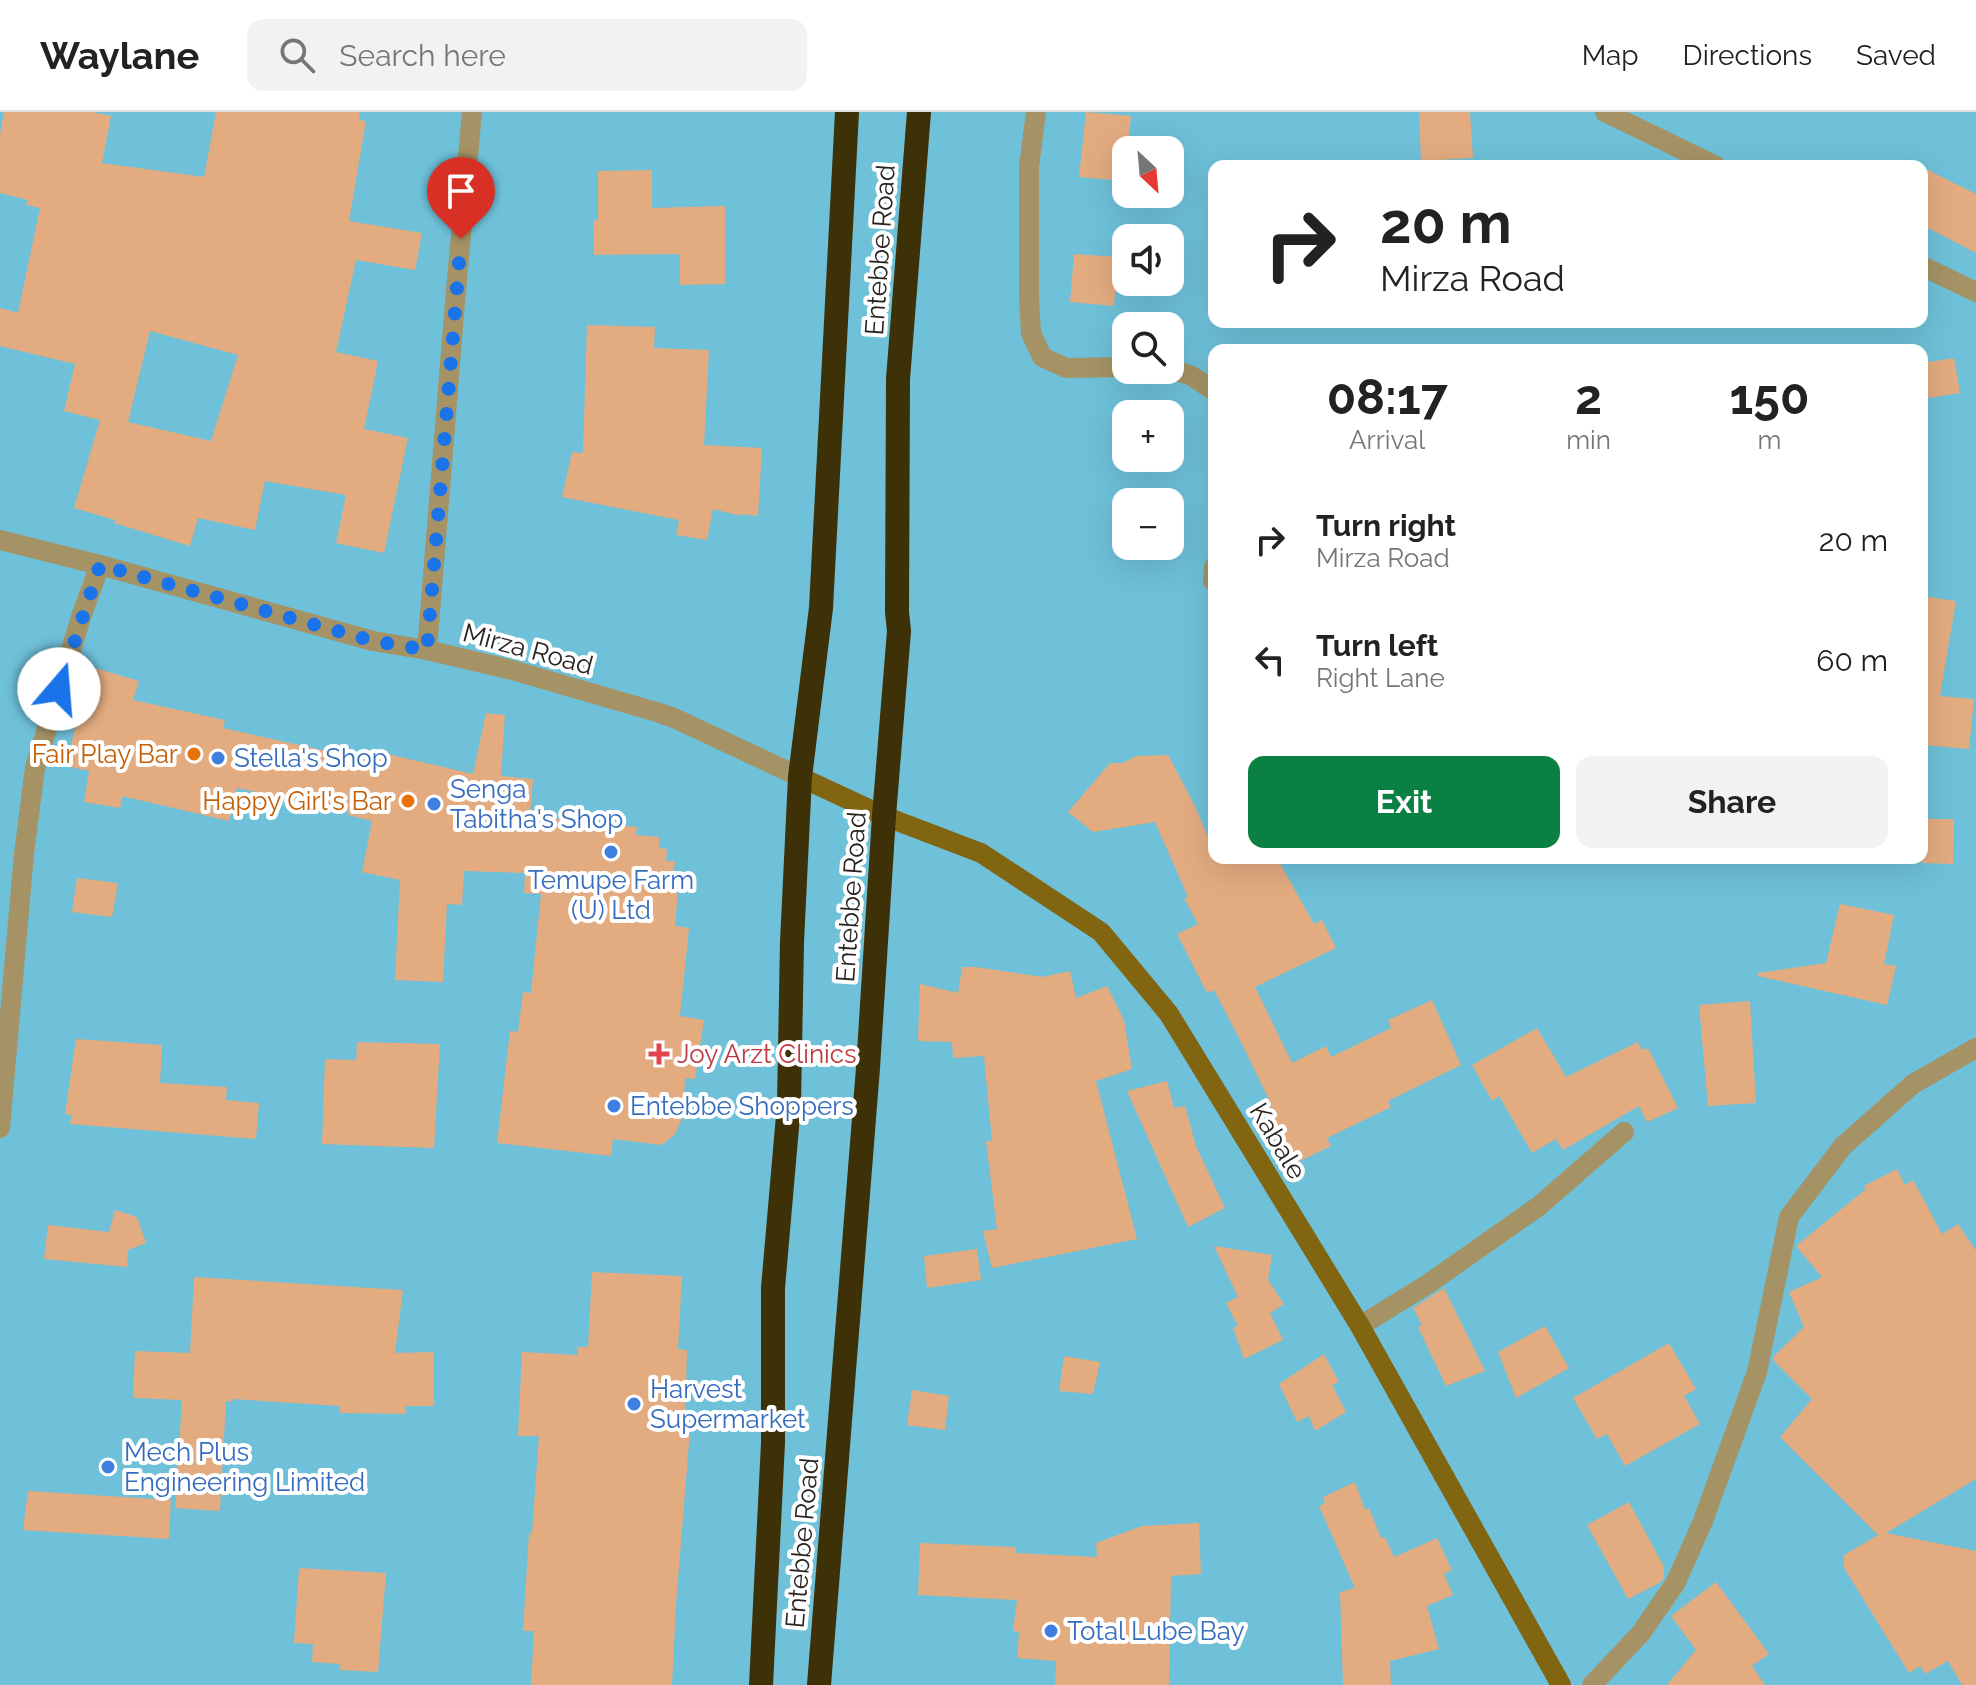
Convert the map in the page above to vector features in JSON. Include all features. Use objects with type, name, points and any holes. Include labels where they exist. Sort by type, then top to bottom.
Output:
[{"type":"highway","name":"Entebbe Road","points":[[761,1685],[773,1443],[773,1288],[789,1104],[792,942],[800,777],[821,608],[847,112]]},
{"type":"highway","name":"Entebbe Road","points":[[819,1685],[899,631],[898,379],[919,112]]},
{"type":"street","points":[[427,650],[472,112]]},
{"type":"street","points":[[1036,112],[1029,167],[1031,333],[1042,357],[1066,368],[1112,367]]},
{"type":"street","points":[[1605,112],[1704,160]]},
{"type":"street","points":[[1928,269],[1976,292]]},
{"type":"street","points":[[1184,373],[1208,387]]},
{"type":"street","name":"Mirza Road","points":[[0,540],[373,641],[512,670],[660,713],[800,777]]},
{"type":"street","points":[[0,1128],[24,854],[35,768],[100,565]]},
{"type":"street","name":"Kabale","points":[[800,777],[884,816],[981,853],[1101,932],[1169,1014],[1360,1326],[1561,1685]]},
{"type":"street","points":[[1592,1685],[1641,1633],[1676,1582],[1703,1521],[1757,1372],[1789,1217],[1843,1146],[1913,1084],[1976,1048]]},
{"type":"street","points":[[1360,1326],[1428,1284],[1539,1206],[1624,1132]]},
{"type":"water","points":[[0,112],[1976,112],[1976,1685],[0,1685]]},
{"type":"building","points":[[4,112],[92,112],[111,116],[102,163],[204,177],[216,112],[360,112],[359,120],[366,121],[349,221],[422,233],[415,270],[356,260],[336,352],[378,361],[364,429],[408,438],[384,553],[336,543],[346,495],[265,481],[255,530],[198,518],[190,546],[74,508],[100,420],[64,411],[75,364],[0,346],[0,308],[18,313],[40,208],[26,205],[28,200],[0,193],[0,134]],"holes":[[[150,331],[238,355],[211,441],[128,422]]]},
{"type":"building","points":[[1086,112],[1131,116],[1129,136],[1112,136],[1112,180],[1079,177]]},
{"type":"building","points":[[1419,112],[1470,112],[1473,158],[1421,160]]},
{"type":"building","points":[[652,170],[652,208],[725,206],[725,284],[680,285],[680,254],[594,255],[593,221],[598,220],[598,171]]},
{"type":"building","points":[[1928,170],[1976,194],[1976,253],[1928,228]]},
{"type":"building","points":[[1074,254],[1112,257],[1114,306],[1070,302]]},
{"type":"building","points":[[587,325],[655,327],[654,348],[709,350],[704,445],[762,448],[758,516],[742,516],[713,509],[707,540],[676,535],[679,520],[562,497],[572,452],[583,453]]},
{"type":"building","points":[[1954,358],[1960,393],[1928,398],[1928,362]]},
{"type":"building","points":[[1928,597],[1956,601],[1940,696],[1974,699],[1969,749],[1928,746]]},
{"type":"building","points":[[95,668],[139,681],[133,700],[225,720],[223,728],[376,762],[379,752],[473,774],[486,713],[505,715],[501,776],[533,779],[530,816],[637,827],[636,835],[659,837],[659,848],[667,849],[666,861],[675,861],[673,877],[679,878],[675,926],[689,928],[680,1016],[704,1020],[695,1079],[685,1078],[683,1117],[675,1134],[662,1145],[613,1139],[611,1156],[497,1143],[510,1031],[518,1032],[523,992],[531,993],[541,894],[524,893],[525,873],[464,871],[462,905],[447,904],[443,982],[395,980],[400,880],[362,872],[372,821],[348,815],[349,812],[237,788],[229,821],[122,796],[120,808],[84,802],[89,771],[66,766],[77,719]]},
{"type":"building","points":[[1168,755],[1208,837],[1208,864],[1280,864],[1314,924],[1322,920],[1336,948],[1255,987],[1292,1063],[1326,1046],[1331,1057],[1391,1028],[1388,1020],[1432,1000],[1461,1065],[1388,1101],[1391,1107],[1327,1138],[1331,1146],[1294,1164],[1267,1108],[1272,1106],[1243,1046],[1214,990],[1207,993],[1177,934],[1198,924],[1184,898],[1188,897],[1155,822],[1093,832],[1068,812],[1110,763],[1123,763],[1136,756]]},
{"type":"building","points":[[1928,819],[1954,819],[1953,864],[1928,863]]},
{"type":"building","points":[[77,878],[118,883],[112,917],[72,912]]},
{"type":"building","points":[[1840,904],[1894,915],[1884,964],[1896,966],[1887,1005],[1758,976],[1758,973],[1826,963]]},
{"type":"building","points":[[962,967],[1042,977],[1070,971],[1076,998],[1107,986],[1124,1020],[1132,1069],[1096,1081],[1137,1239],[992,1268],[983,1231],[997,1229],[986,1141],[992,1141],[984,1056],[953,1058],[952,1042],[918,1041],[920,984],[958,993]]},
{"type":"building","points":[[1750,1001],[1756,1103],[1708,1106],[1699,1005]]},
{"type":"building","points":[[1537,1028],[1566,1077],[1638,1042],[1642,1050],[1648,1048],[1678,1108],[1647,1122],[1639,1106],[1563,1150],[1556,1139],[1532,1153],[1499,1096],[1492,1101],[1472,1065]]},
{"type":"building","points":[[76,1039],[162,1045],[160,1083],[227,1087],[226,1100],[259,1103],[256,1139],[70,1124],[72,1115],[65,1114]]},
{"type":"building","points":[[357,1042],[440,1044],[434,1148],[322,1144],[325,1059],[356,1060]]},
{"type":"building","points":[[1167,1081],[1174,1108],[1185,1106],[1196,1146],[1225,1208],[1188,1227],[1127,1091]]},
{"type":"building","points":[[1897,1169],[1905,1185],[1913,1180],[1942,1234],[1958,1224],[1976,1251],[1976,1479],[1886,1533],[1976,1551],[1976,1685],[1962,1685],[1948,1661],[1925,1674],[1920,1666],[1909,1673],[1844,1568],[1844,1555],[1878,1535],[1780,1437],[1812,1399],[1773,1360],[1804,1327],[1789,1292],[1822,1277],[1796,1246],[1866,1189],[1864,1186]]},
{"type":"building","points":[[115,1210],[137,1217],[146,1243],[128,1250],[127,1267],[44,1259],[48,1225],[109,1232]]},
{"type":"building","points":[[1214,1246],[1272,1255],[1268,1280],[1284,1304],[1270,1313],[1283,1340],[1244,1359],[1233,1328],[1238,1326],[1226,1303],[1238,1297]]},
{"type":"building","points":[[977,1249],[981,1280],[927,1288],[924,1256]]},
{"type":"building","points":[[592,1272],[682,1276],[678,1349],[687,1350],[685,1430],[690,1430],[672,1685],[531,1685],[534,1631],[523,1631],[539,1436],[518,1436],[522,1352],[578,1355],[578,1347],[588,1347]]},
{"type":"building","points":[[194,1277],[403,1290],[395,1353],[434,1352],[434,1406],[406,1406],[406,1414],[340,1413],[340,1406],[226,1401],[220,1511],[175,1508],[182,1400],[133,1398],[135,1351],[190,1353]]},
{"type":"building","points":[[1444,1288],[1485,1371],[1446,1386],[1418,1327],[1422,1325],[1413,1308]]},
{"type":"building","points":[[1545,1326],[1569,1368],[1516,1398],[1498,1352]]},
{"type":"building","points":[[1669,1343],[1696,1389],[1684,1396],[1700,1424],[1625,1466],[1607,1434],[1597,1439],[1573,1398]]},
{"type":"building","points":[[1324,1354],[1339,1382],[1332,1385],[1346,1412],[1315,1431],[1309,1416],[1297,1422],[1279,1384]]},
{"type":"building","points":[[1064,1356],[1100,1362],[1093,1394],[1059,1391]]},
{"type":"building","points":[[912,1390],[949,1396],[945,1430],[907,1425]]},
{"type":"building","points":[[1355,1482],[1365,1510],[1369,1508],[1381,1538],[1385,1537],[1394,1557],[1437,1538],[1452,1570],[1444,1574],[1453,1595],[1427,1606],[1439,1649],[1390,1661],[1391,1685],[1343,1685],[1340,1592],[1355,1588],[1319,1506],[1325,1503],[1323,1497]]},
{"type":"building","points":[[28,1491],[171,1500],[169,1539],[23,1530]]},
{"type":"building","points":[[1629,1502],[1664,1567],[1664,1577],[1661,1582],[1628,1599],[1587,1525]]},
{"type":"building","points":[[1199,1523],[1201,1574],[1171,1576],[1169,1685],[1055,1685],[1056,1661],[1017,1658],[1019,1632],[1013,1631],[1017,1600],[918,1595],[920,1543],[1016,1547],[1016,1553],[1097,1557],[1096,1543],[1142,1526]]},
{"type":"building","points":[[299,1568],[386,1573],[378,1672],[339,1670],[340,1664],[312,1662],[313,1644],[294,1643]]},
{"type":"building","points":[[1716,1582],[1769,1654],[1752,1666],[1765,1685],[1667,1685],[1696,1650],[1671,1616]]},
{"type":"place","name":"Fair Play Bar","points":[[194,754]]},
{"type":"place","name":"Stella's Shop","points":[[218,758]]},
{"type":"place","name":"Happy Girl's Bar","points":[[408,801]]},
{"type":"place","name":"Senga Tabitha's Shop","points":[[434,804]]},
{"type":"place","name":"Temupe Farm (U) Ltd","points":[[611,852]]},
{"type":"place","name":"Joy Arzt Clinics","points":[[659,1054]]},
{"type":"place","name":"Entebbe Shoppers","points":[[614,1106]]},
{"type":"place","name":"Harvest Supermarket","points":[[634,1404]]},
{"type":"place","name":"Mech Plus Engineering Limited","points":[[108,1467]]},
{"type":"place","name":"Total Lube Bay","points":[[1051,1631]]},
{"type":"route","points":[[59,689],[100,565],[373,641],[427,650],[461,239]]}]
